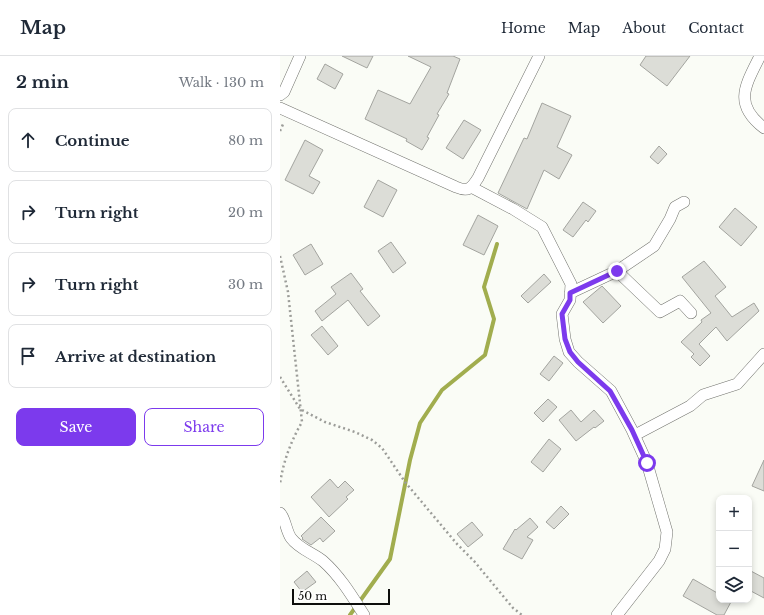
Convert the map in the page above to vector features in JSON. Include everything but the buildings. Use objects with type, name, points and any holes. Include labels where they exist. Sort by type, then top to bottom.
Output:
[{"type":"street","points":[[280,95],[284,92],[300,56]]},
{"type":"street","points":[[471,188],[478,178],[539,56]]},
{"type":"street","points":[[760,56],[744,93],[746,108],[752,117],[764,128]]},
{"type":"street","points":[[280,108],[462,190],[471,188],[513,209],[542,227],[571,284],[570,300],[562,314],[565,339],[570,352],[578,362],[610,391],[635,435],[647,463],[667,532],[665,549],[659,561],[617,615]]},
{"type":"street","points":[[570,293],[617,271],[654,246],[670,219],[675,207],[684,202]]},
{"type":"street","points":[[617,271],[660,312],[680,301],[690,313]]},
{"type":"street","points":[[635,435],[690,406],[703,395],[737,384],[764,354]]},
{"type":"street","points":[[281,515],[291,538],[302,548],[322,560],[336,573],[364,615]]},
{"type":"path","points":[[280,256],[288,292],[302,422],[286,458],[280,484]]},
{"type":"path","points":[[280,377],[300,409],[325,422],[355,432],[372,440],[382,448],[405,482],[513,608],[522,615]]},
{"type":"waterway","points":[[350,615],[390,559],[410,460],[420,423],[442,390],[485,355],[494,319],[484,287],[497,244]]},
{"type":"route","points":[[617,271],[570,293],[570,300],[562,314],[565,339],[570,352],[578,362],[610,391],[632,430],[647,463]]}]
